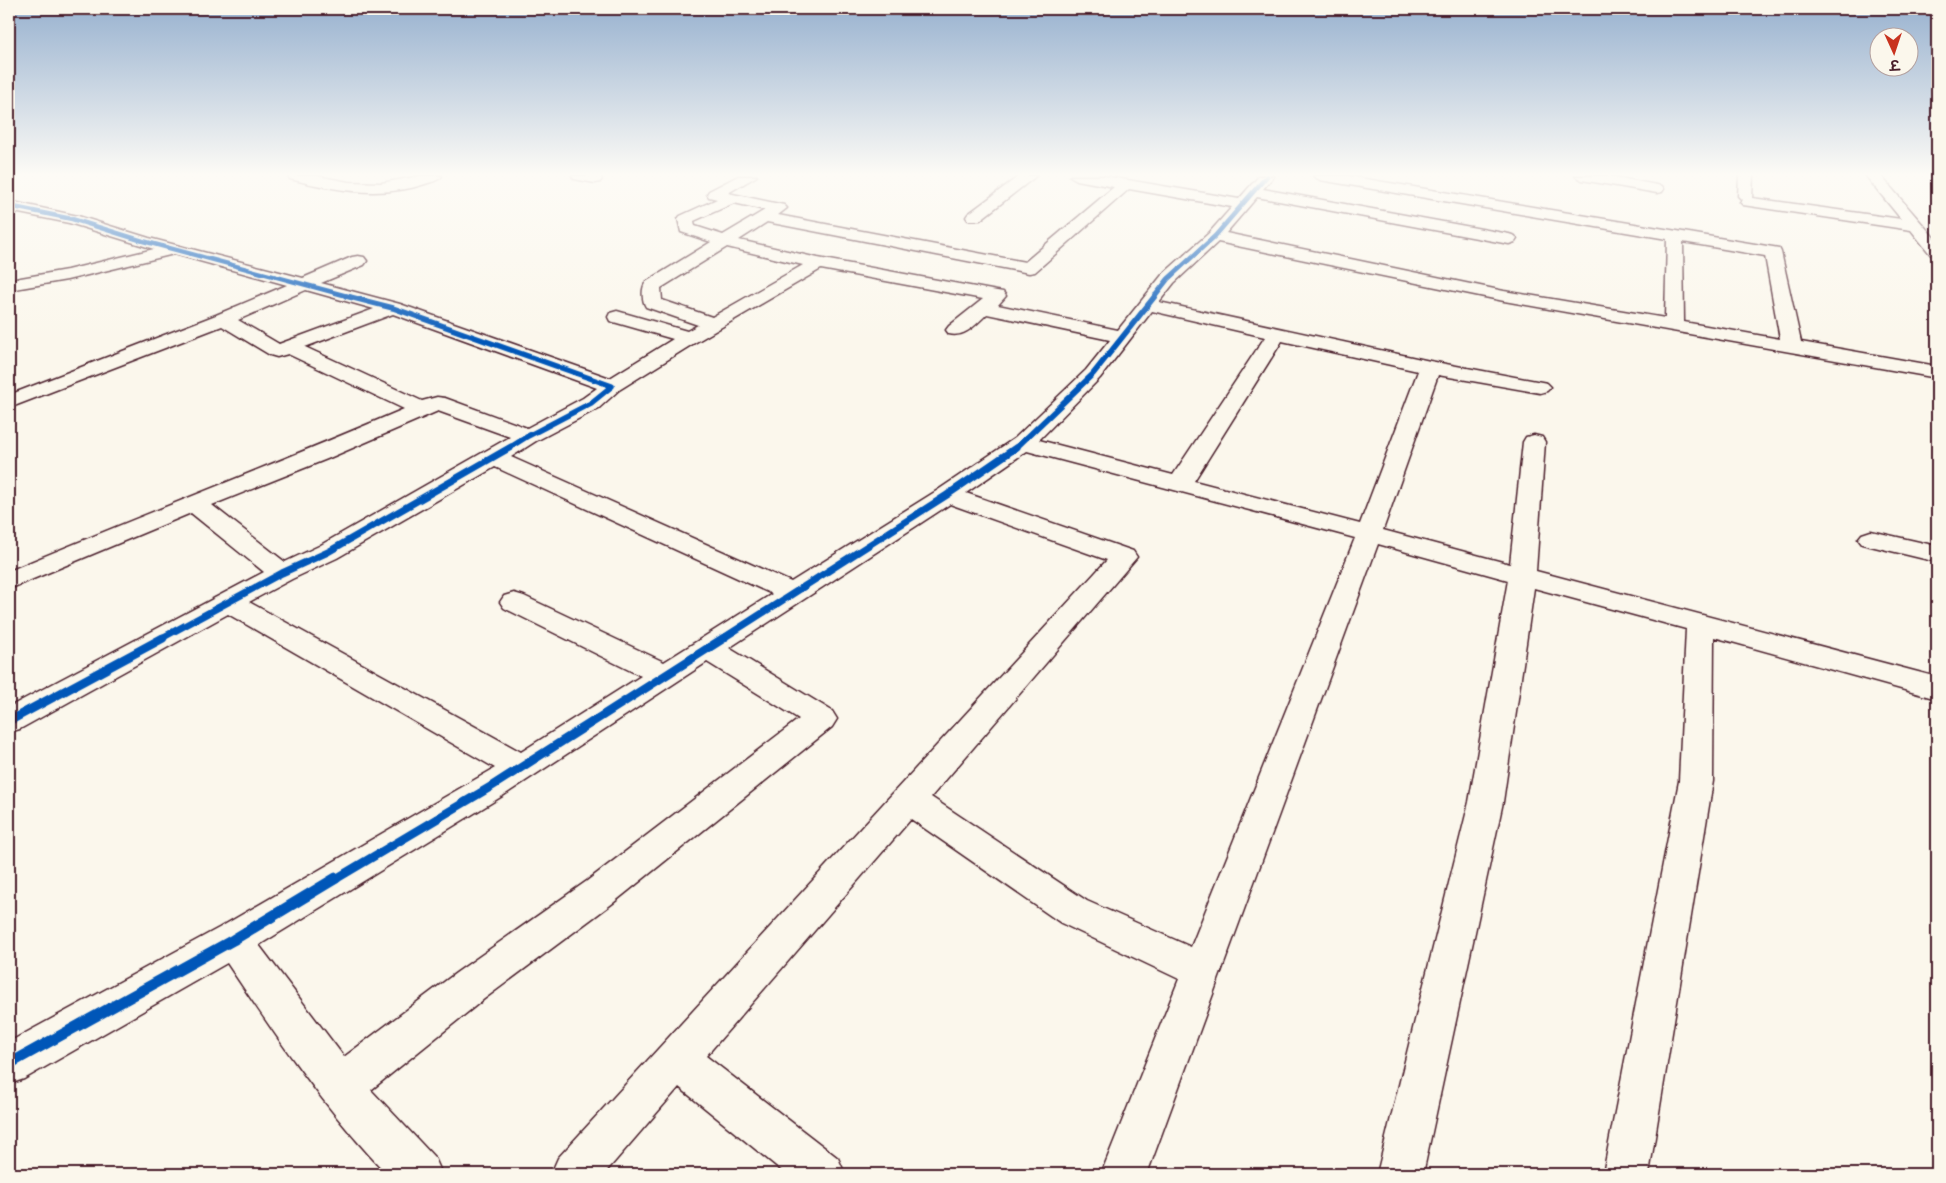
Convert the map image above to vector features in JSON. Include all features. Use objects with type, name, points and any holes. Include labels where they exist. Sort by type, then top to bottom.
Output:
[{"type":"street","points":[[113,231],[393,308],[612,386]]},
{"type":"street","points":[[694,231],[724,241],[818,263],[1007,287]]},
{"type":"street","points":[[714,324],[653,303],[652,286],[740,231]]},
{"type":"street","points":[[813,231],[1007,287],[1123,337]]},
{"type":"street","points":[[956,330],[1071,231]]},
{"type":"street","points":[[9,1064],[233,940],[521,767],[947,495],[1023,443],[1093,374],[1149,306],[1168,279],[1219,231]]},
{"type":"street","points":[[1468,231],[1509,239]]},
{"type":"street","points":[[1653,231],[1773,252],[1792,348]]},
{"type":"street","points":[[1920,231],[1937,251]]},
{"type":"street","points":[[1674,327],[1675,235]]},
{"type":"street","points":[[1215,236],[1504,296],[1937,372]]},
{"type":"street","points":[[9,285],[67,274],[172,249]]},
{"type":"street","points":[[9,402],[223,319],[358,261]]},
{"type":"street","points":[[9,721],[282,573],[328,552],[494,458],[528,436],[591,403],[612,386],[689,338],[818,263]]},
{"type":"street","points":[[1149,306],[1430,367],[1540,387]]},
{"type":"street","points":[[223,319],[277,351],[393,308]]},
{"type":"street","points":[[617,318],[689,338]]},
{"type":"street","points":[[1180,483],[1276,334]]},
{"type":"street","points":[[289,347],[423,410]]},
{"type":"street","points":[[1124,1174],[1370,534],[1430,367]]},
{"type":"street","points":[[9,581],[194,503],[319,454],[437,403],[528,436]]},
{"type":"street","points":[[1400,1174],[1486,802],[1522,576],[1534,442]]},
{"type":"street","points":[[1023,443],[1180,483],[1937,688]]},
{"type":"street","points":[[494,458],[794,593]]},
{"type":"street","points":[[574,1174],[1124,557],[947,495]]},
{"type":"street","points":[[194,503],[282,573]]},
{"type":"street","points":[[1871,539],[1937,554]]},
{"type":"street","points":[[228,602],[521,767]]},
{"type":"street","points":[[514,602],[664,675]]},
{"type":"street","points":[[1626,1174],[1696,781],[1700,624]]},
{"type":"street","points":[[341,1086],[470,986],[600,892],[821,719],[805,707],[729,663],[707,648]]},
{"type":"street","points":[[908,799],[1074,912],[1202,972]]},
{"type":"street","points":[[233,940],[290,1021],[341,1086],[400,1156],[419,1174]]},
{"type":"street","points":[[677,1059],[822,1174]]},
{"type":"cycle path","points":[[9,721],[282,573],[328,552],[494,458],[528,436],[591,403],[612,386],[393,308],[111,231]]},
{"type":"cycle path","points":[[9,1064],[233,940],[492,786],[947,495],[1023,443],[1093,374],[1168,279],[1219,231]]}]
